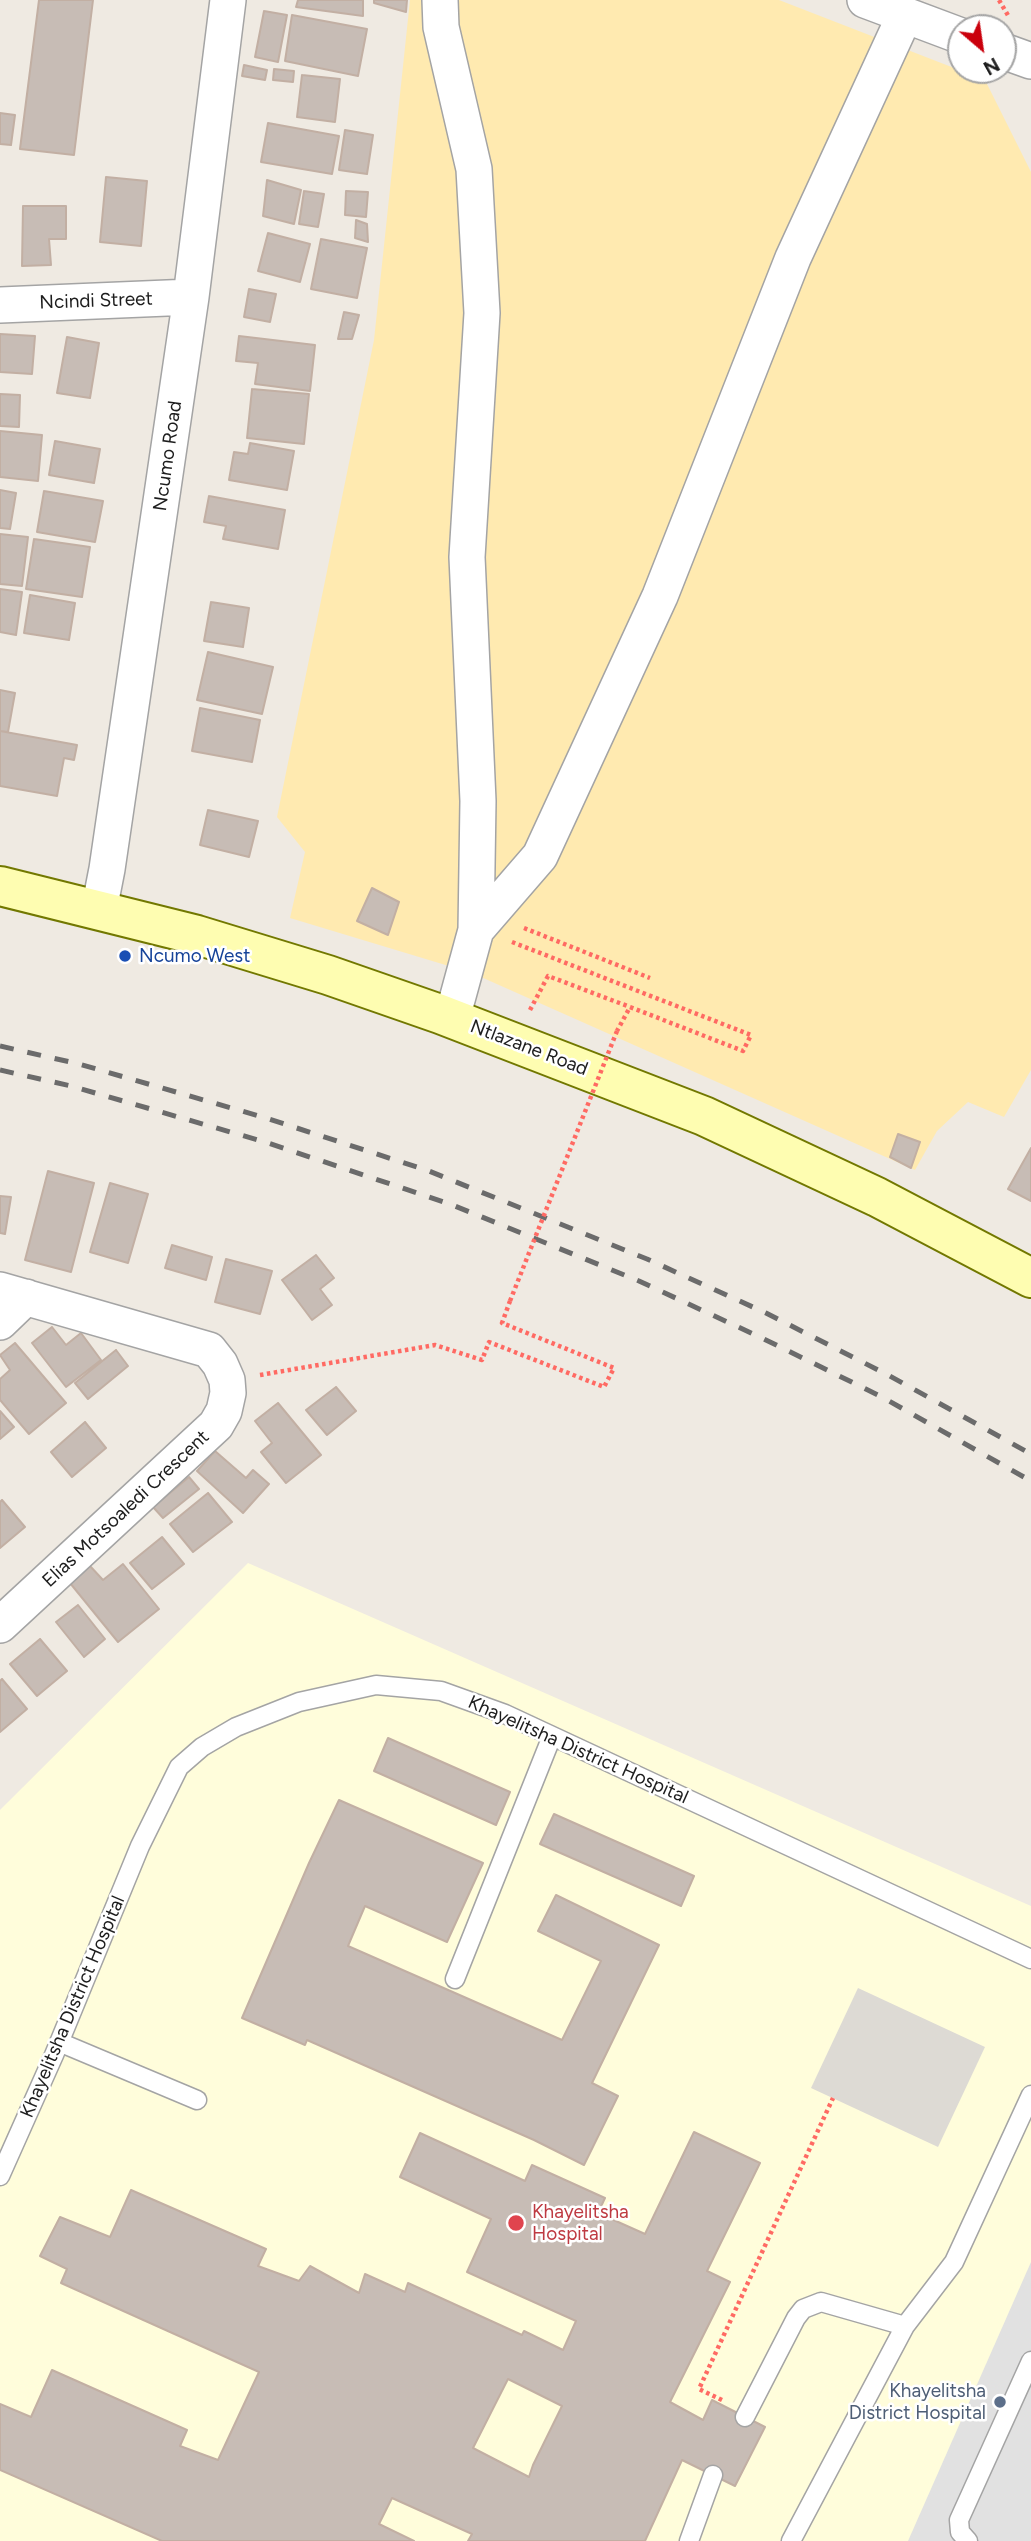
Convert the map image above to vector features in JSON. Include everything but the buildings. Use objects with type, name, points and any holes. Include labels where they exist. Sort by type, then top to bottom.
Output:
[{"type":"street","name":"Ncumo Road","points":[[99,910],[191,297],[228,0]]},
{"type":"street","points":[[440,0],[441,27],[474,169],[482,313],[467,557],[478,801],[476,930],[452,1018]]},
{"type":"street","points":[[866,0],[947,31]]},
{"type":"street","points":[[476,930],[540,856],[660,596],[793,258],[905,15]]},
{"type":"street","name":"Ncindi Street","points":[[0,305],[191,297]]},
{"type":"street","name":"Ntlazane Road","points":[[0,887],[197,935],[295,964],[452,1018],[736,1130],[877,1197],[1031,1278]]},
{"type":"street","points":[[0,1322],[13,1293],[209,1350],[220,1364],[227,1380]]},
{"type":"street","name":"Elias Motsoaledi Crescent","points":[[0,1625],[216,1425],[224,1411],[228,1393],[227,1380]]},
{"type":"lane","name":"Khayelitsha District Hospital","points":[[0,2176],[140,1846],[179,1767],[202,1747],[236,1727],[299,1702],[376,1685],[441,1691],[505,1714],[1031,1959]]},
{"type":"lane","points":[[455,1979],[552,1736]]},
{"type":"lane","points":[[59,2042],[197,2100]]},
{"type":"lane","points":[[791,2541],[905,2326],[954,2262],[1030,2099]]},
{"type":"lane","points":[[746,2414],[796,2318],[808,2307],[821,2302],[905,2326]]},
{"type":"lane","points":[[968,2541],[960,2532],[959,2521],[1031,2361]]},
{"type":"lane","points":[[689,2541],[713,2475]]},
{"type":"path","points":[[519,926],[650,978]]},
{"type":"path","points":[[516,935],[512,943],[751,1035],[743,1051],[548,976],[528,1016]]},
{"type":"path","points":[[227,1380],[435,1345],[482,1360],[489,1342],[604,1387],[614,1368],[502,1323],[617,1031],[630,1007]]},
{"type":"path","points":[[746,2414],[699,2389],[833,2098]]},
{"type":"shaded area","name":"Khayelitsha Hospital","points":[[248,1563],[1031,1906],[1031,2541],[0,2541],[0,1810]]},
{"type":"shaded area","points":[[858,1988],[985,2047],[938,2147],[811,2088]]},
{"type":"shaded area","name":"Khayelitsha District Hospital","points":[[1031,2262],[1031,2541],[908,2541]]},
{"type":"sand","points":[[410,0],[779,0],[947,65],[947,84],[987,84],[1031,172],[1031,1070],[1004,1117],[968,1102],[937,1131],[915,1170],[472,973],[290,918],[305,852],[277,817],[374,340]]},
{"type":"railway","points":[[0,1046],[79,1064],[266,1118],[429,1171],[647,1259],[766,1313],[888,1375],[1031,1454]]},
{"type":"railway","points":[[0,1070],[71,1086],[265,1142],[450,1204],[639,1281],[764,1339],[882,1397],[1031,1481]]},
{"type":"place","name":"Ncumo West","points":[[125,956]]},
{"type":"place","name":"Khayelitsha Hospital","points":[[516,2223]]},
{"type":"place","name":"Khayelitsha District Hospital","points":[[1000,2402]]}]
